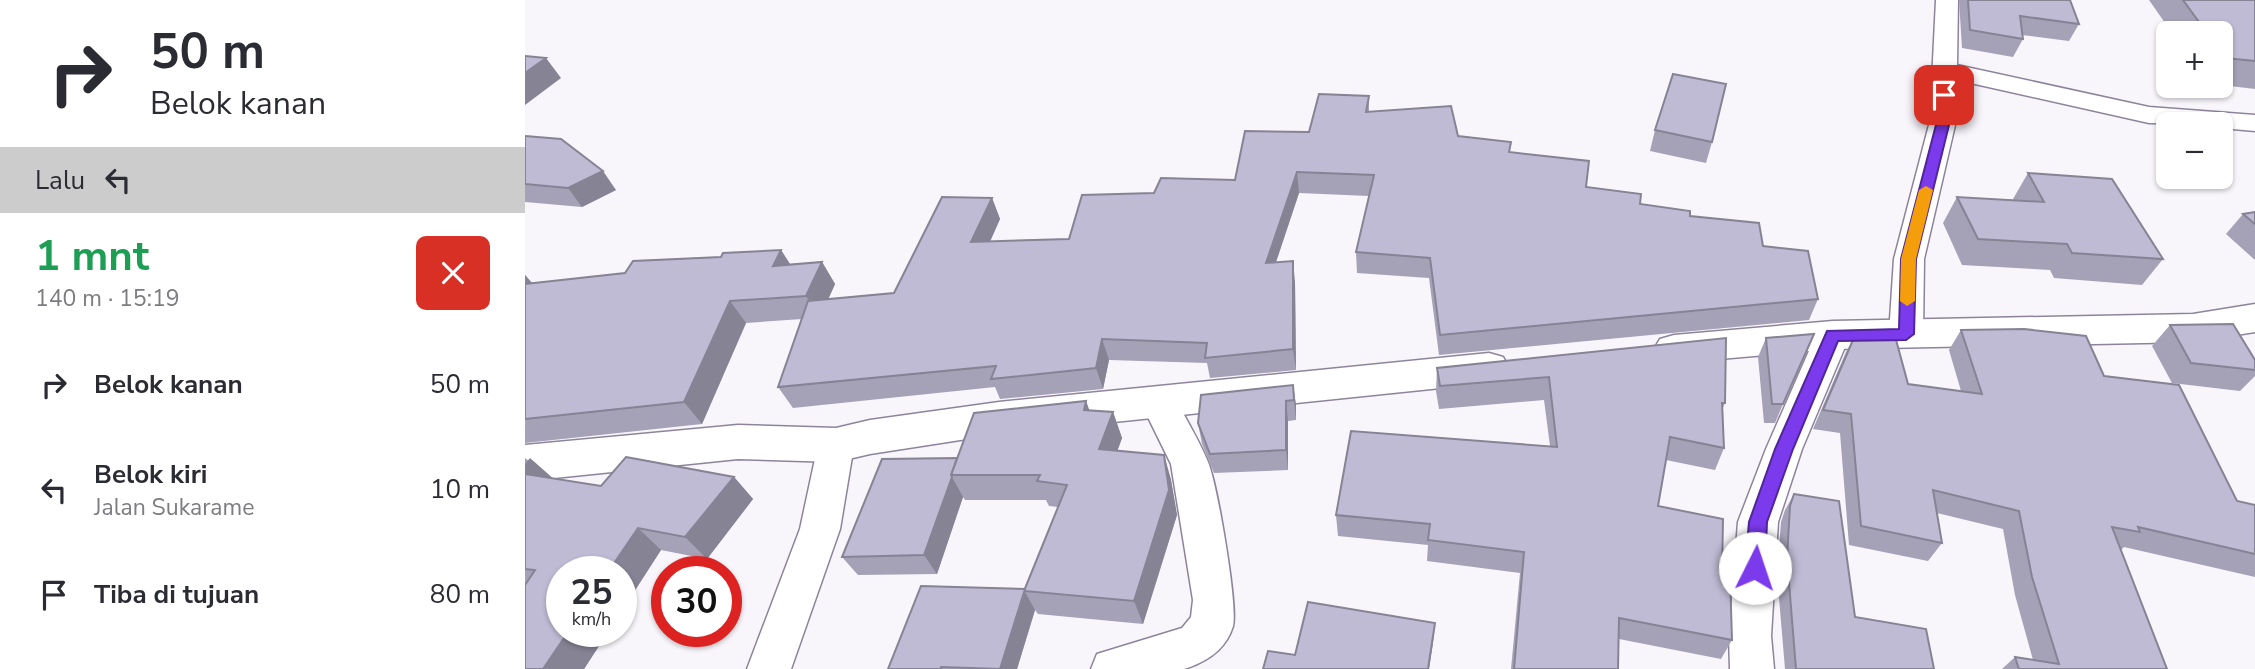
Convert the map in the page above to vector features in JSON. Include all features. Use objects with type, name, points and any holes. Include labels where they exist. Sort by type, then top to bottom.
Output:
[{"type":"street","points":[[1906,334],[1909,259],[1943,121],[1947,0]]},
{"type":"street","points":[[1945,70],[2149,115],[2255,123]]},
{"type":"street","points":[[1636,353],[1833,335],[2243,329]]},
{"type":"street","points":[[1752,669],[1750,636],[1758,522],[1784,449],[1833,335]]},
{"type":"street","points":[[525,463],[738,442],[836,445],[870,437],[999,418],[1527,364]]},
{"type":"street","points":[[1113,669],[1195,645],[1212,625],[1214,600],[1190,464],[1158,401]]},
{"type":"street","points":[[769,669],[820,529],[836,445]]},
{"type":"building","points":[[1968,0],[2070,0],[2079,24],[2020,16],[2023,39],[1970,30]]},
{"type":"building","points":[[2183,0],[2255,0],[2255,61],[2233,59],[2233,21],[2198,21]]},
{"type":"building","points":[[525,56],[546,58],[525,73]]},
{"type":"building","points":[[1673,74],[1726,84],[1712,142],[1655,130]]},
{"type":"building","points":[[1319,94],[1369,96],[1366,112],[1451,106],[1458,136],[1511,142],[1509,152],[1589,161],[1586,187],[1641,194],[1640,204],[1690,211],[1690,216],[1759,223],[1763,246],[1808,251],[1818,299],[1440,335],[1430,258],[1356,252],[1374,175],[1297,172],[1266,263],[1293,261],[1293,349],[1205,358],[1207,343],[1102,339],[1096,368],[991,379],[996,366],[778,387],[808,301],[894,293],[942,197],[992,198],[971,242],[1069,239],[1082,195],[1154,193],[1161,178],[1235,180],[1245,131],[1309,132]]},
{"type":"building","points":[[525,136],[561,139],[603,171],[568,188],[525,184]]},
{"type":"building","points":[[2028,173],[2112,179],[2163,259],[2072,253],[2067,244],[1978,239],[1957,197],[2044,202]]},
{"type":"building","points":[[2255,212],[2255,224],[2243,214]]},
{"type":"building","points":[[781,250],[773,266],[822,262],[806,296],[730,301],[684,402],[525,419],[525,284],[625,273],[633,261],[721,257],[723,253]]},
{"type":"building","points":[[2233,324],[2255,360],[2255,370],[2191,363],[2170,325]]},
{"type":"building","points":[[2024,329],[2086,336],[2104,376],[2179,385],[2237,501],[2255,505],[2255,554],[2138,527],[2140,532],[2112,527],[2167,669],[2019,669],[2015,657],[2059,664],[2032,577],[2019,511],[1933,490],[1942,543],[1861,526],[1851,414],[1823,410],[1856,333],[1895,336],[1908,384],[1982,394],[1961,330]]},
{"type":"building","points":[[1814,334],[1783,404],[1772,404],[1766,338]]},
{"type":"building","points":[[1726,338],[1725,403],[1722,403],[1724,448],[1670,437],[1658,506],[1723,519],[1722,575],[1730,576],[1732,640],[1619,618],[1618,669],[1514,669],[1524,552],[1428,540],[1430,524],[1336,515],[1351,431],[1557,447],[1549,377],[1440,386],[1437,368]]},
{"type":"building","points":[[1293,385],[1294,400],[1286,401],[1286,450],[1210,454],[1198,423],[1201,395]]},
{"type":"building","points":[[1086,401],[1084,410],[1113,412],[1099,449],[1164,455],[1169,490],[1134,601],[1024,591],[1067,485],[1037,481],[1040,475],[951,475],[974,413]]},
{"type":"building","points":[[626,457],[734,477],[685,537],[638,528],[619,556],[546,556],[546,647],[558,647],[543,669],[525,669],[525,585],[535,570],[525,569],[525,474],[601,486]]},
{"type":"building","points":[[957,458],[924,555],[842,557],[882,459]]},
{"type":"building","points":[[1794,494],[1839,501],[1855,617],[1926,629],[1934,669],[1796,669],[1787,558],[1790,506]]},
{"type":"building","points":[[921,586],[1025,589],[1000,669],[888,669]]},
{"type":"building","points":[[1308,602],[1435,623],[1428,669],[1263,669],[1268,651],[1295,655]]},
{"type":"slow traffic","points":[[1907,301],[1909,259],[1926,190]]},
{"type":"route","points":[[1755,568],[1758,522],[1784,449],[1833,335],[1906,334],[1909,259],[1943,121],[1944,95]]}]
